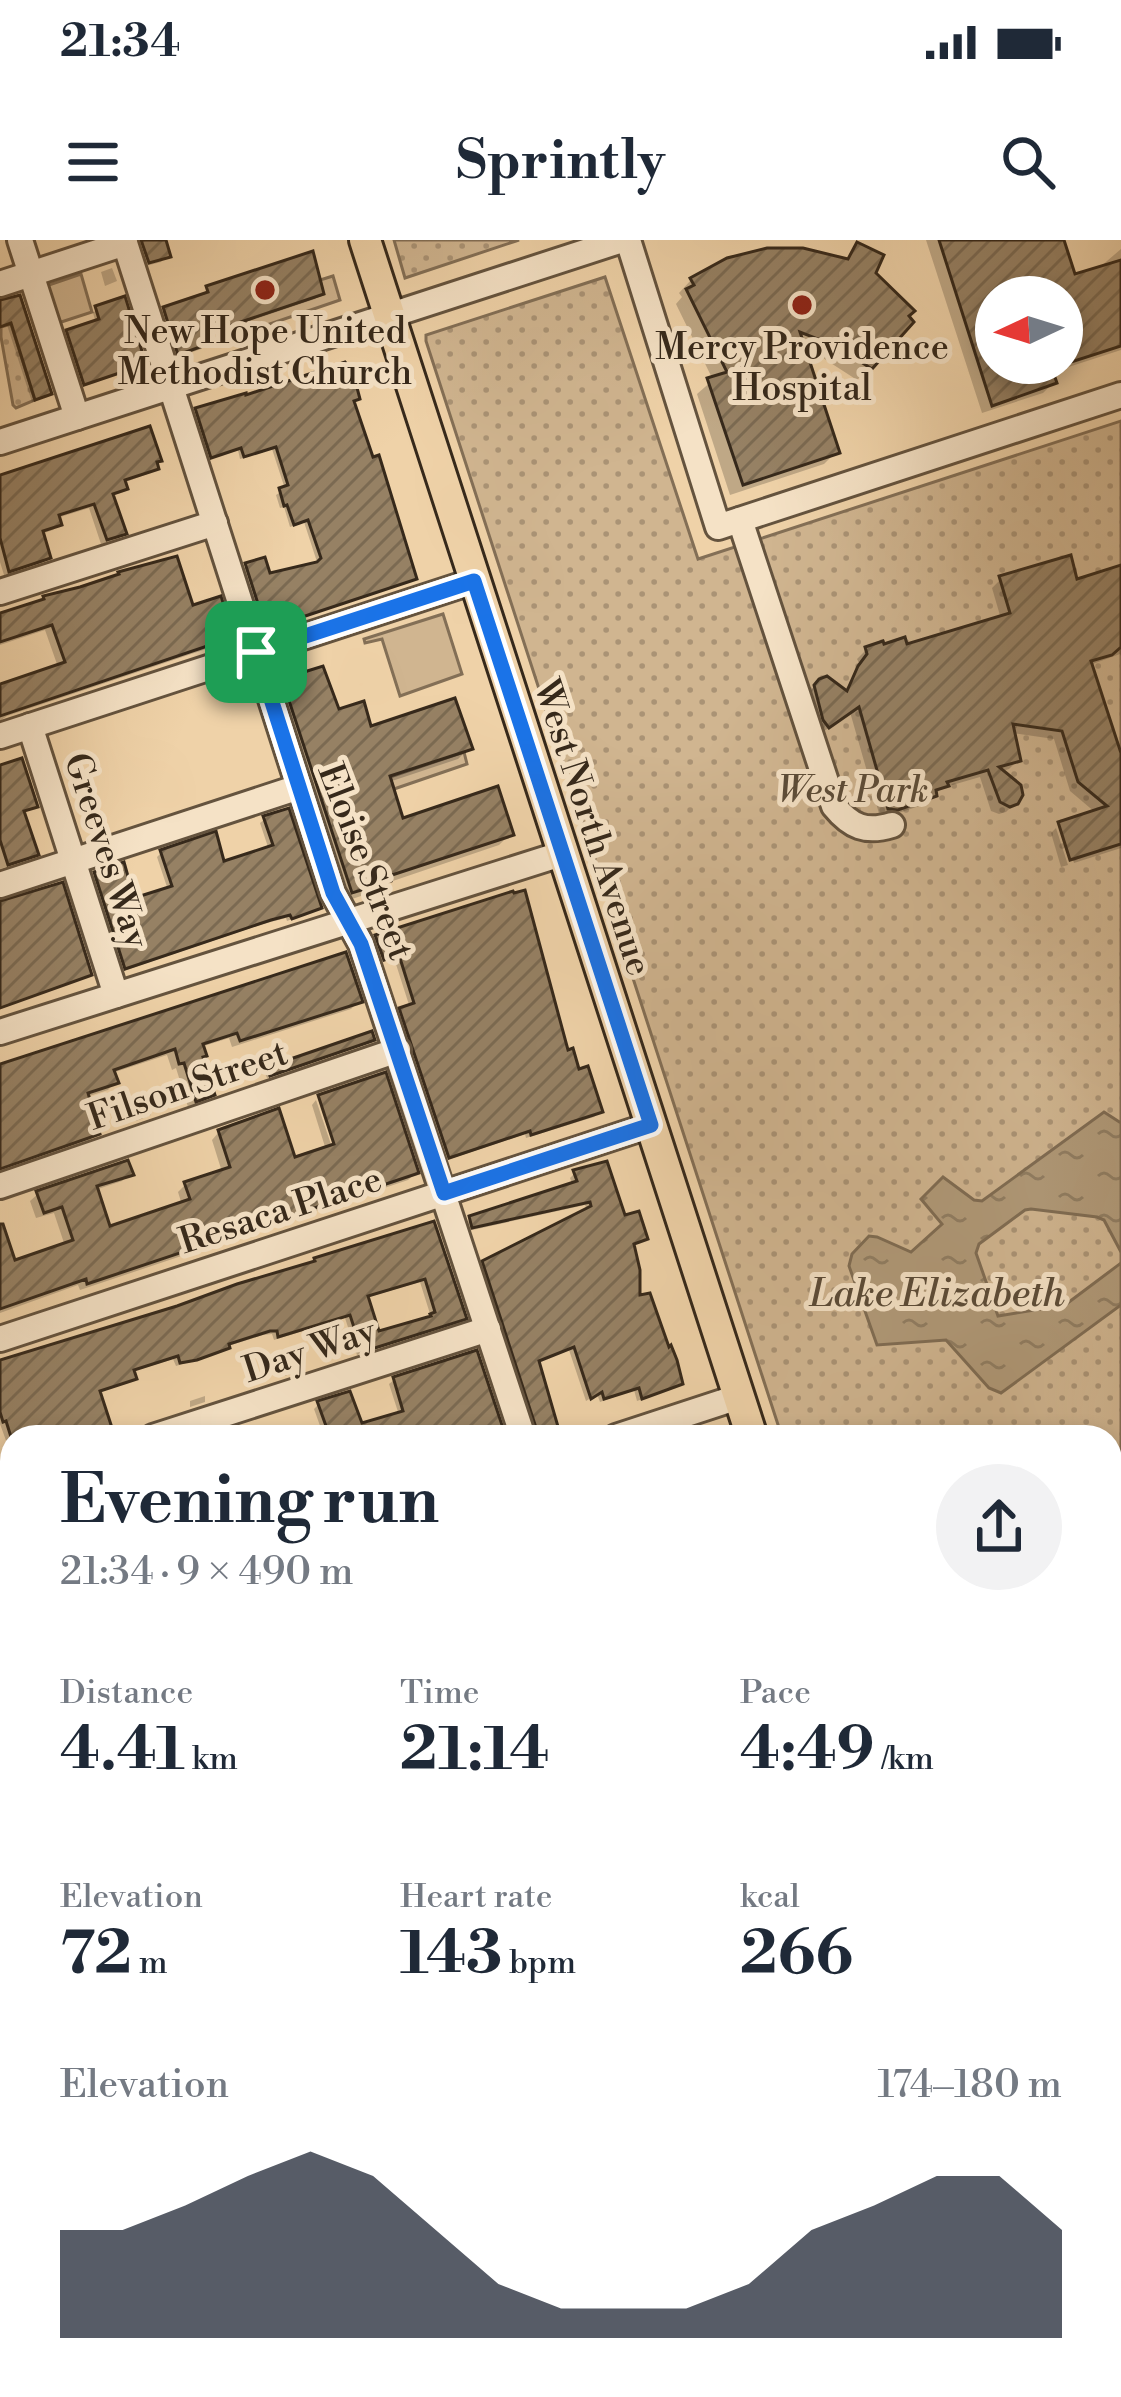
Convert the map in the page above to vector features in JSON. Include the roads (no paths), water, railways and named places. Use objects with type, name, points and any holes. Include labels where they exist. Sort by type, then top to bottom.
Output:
[{"type":"main road","name":"West North Avenue","points":[[364,240],[748,1425]]},
{"type":"street","points":[[20,240],[76,417]]},
{"type":"street","points":[[0,442],[625,240],[718,527],[1121,395]]},
{"type":"street","points":[[0,284],[125,242]]},
{"type":"street","name":"Eloise Street","points":[[125,242],[333,893],[361,944],[519,1425]]},
{"type":"street","points":[[740,520],[834,806],[854,826],[892,825]]},
{"type":"street","points":[[0,592],[214,523]]},
{"type":"street","points":[[0,736],[474,581]]},
{"type":"street","name":"Greeves Way","points":[[30,726],[116,995]]},
{"type":"street","points":[[0,885],[299,787]]},
{"type":"street","points":[[0,1032],[561,854]]},
{"type":"street","name":"Filson Street","points":[[0,1186],[398,1051]]},
{"type":"street","name":"Resaca Place","points":[[0,1339],[651,1125]]},
{"type":"street","name":"Day Way","points":[[190,1425],[488,1329]]},
{"type":"street","points":[[653,1425],[738,1397]]},
{"type":"water","name":"Lake Elizabeth","points":[[1104,1112],[1121,1123],[1121,1252],[1104,1220],[1031,1209],[979,1244],[976,1253],[998,1316],[1065,1305],[1121,1263],[1121,1305],[1001,1393],[989,1388],[946,1340],[877,1345],[849,1266],[852,1254],[869,1236],[911,1252],[942,1224],[921,1199],[943,1177],[982,1201]]},
{"type":"place","name":"New Hope United Methodist Church","points":[[265,290]]},
{"type":"place","name":"Mercy Providence Hospital","points":[[802,305]]},
{"type":"park label","name":"West Park","points":[[853,789]]}]
